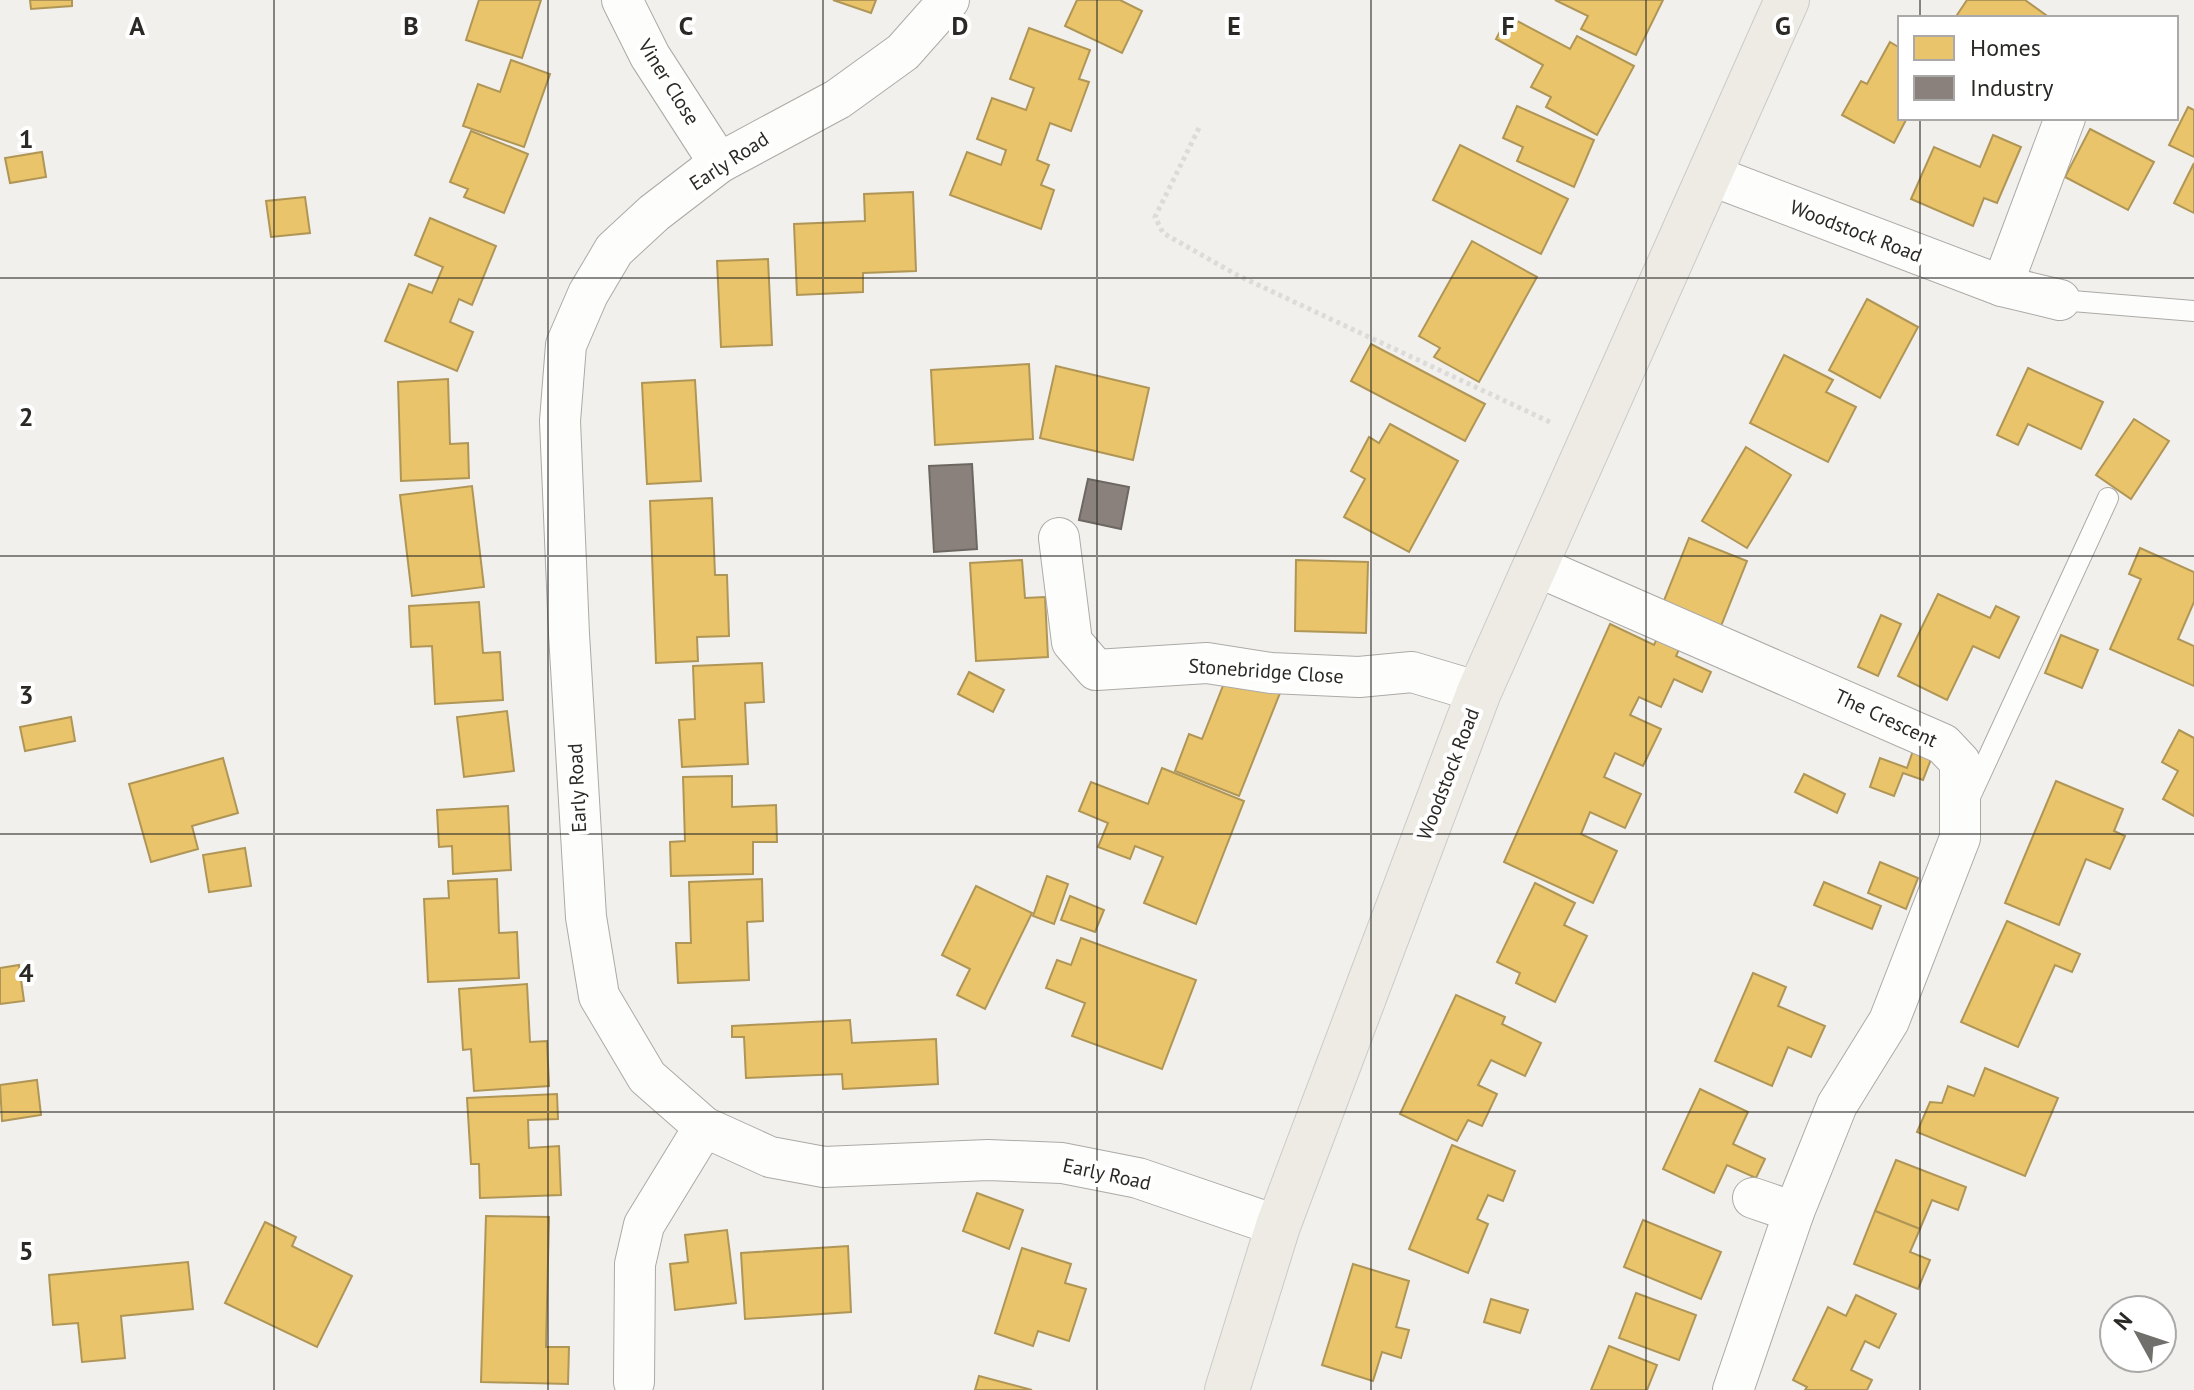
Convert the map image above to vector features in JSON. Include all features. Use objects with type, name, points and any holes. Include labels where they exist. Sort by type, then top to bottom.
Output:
[{"type":"main road","name":"Woodstock Road","points":[[1227,1390],[1278,1226],[1479,692],[1589,440],[1640,337],[1787,0]]},
{"type":"street","name":"Viner Close","points":[[622,0],[650,56],[719,163]]},
{"type":"street","name":"Early Road","points":[[949,0],[903,52],[838,99],[719,163],[614,250],[588,294],[566,345],[560,421],[578,817],[586,917],[599,996],[647,1077],[704,1127],[770,1157],[824,1167],[988,1160],[1062,1163],[1138,1178],[1278,1226]]},
{"type":"street","points":[[2002,286],[2064,120]]},
{"type":"street","name":"Woodstock Road","points":[[1710,175],[2002,286],[2060,300]]},
{"type":"street","name":"Stonebridge Close","points":[[1059,538],[1072,642],[1096,670],[1207,663],[1271,673],[1359,677],[1412,672],[1479,692]]},
{"type":"street","name":"The Crescent","points":[[1536,566],[1765,663],[1943,744],[1960,762],[1960,838],[1889,1021],[1837,1105],[1794,1212],[1733,1390]]},
{"type":"street","points":[[634,1382],[635,1264],[644,1225],[704,1127]]},
{"type":"street","points":[[1753,1198],[1794,1212]]},
{"type":"lane","name":"Woodstock Road","points":[[2060,300],[2194,311]]},
{"type":"lane","points":[[1961,813],[2108,498]]},
{"type":"path","points":[[1199,128],[1155,217],[1163,233],[1237,275],[1589,440]]},
{"type":"building: Homes","points":[[30,0],[72,0],[72,6],[31,9]]},
{"type":"building: Homes","points":[[479,0],[541,0],[522,58],[466,40]]},
{"type":"building: Homes","points":[[833,0],[876,0],[871,13]]},
{"type":"building: Homes","points":[[1077,0],[1120,0],[1142,11],[1122,53],[1065,26]]},
{"type":"building: Homes","points":[[1555,0],[1663,0],[1636,55],[1581,29],[1588,16]]},
{"type":"building: Homes","points":[[1967,0],[2025,0],[2047,16],[1956,16]]},
{"type":"building: Homes","points":[[1508,16],[1570,49],[1577,36],[1634,66],[1597,135],[1546,107],[1551,97],[1531,87],[1543,65],[1496,39]]},
{"type":"building: Homes","points":[[1029,28],[1090,50],[1079,79],[1089,82],[1071,131],[1050,123],[1037,160],[1049,165],[1041,185],[1054,190],[1041,229],[950,195],[967,152],[1001,165],[1006,150],[977,139],[992,98],[1026,110],[1034,88],[1010,79]]},
{"type":"building: Homes","points":[[1890,42],[1898,47],[1898,120],[1906,120],[1894,143],[1842,115],[1861,81],[1867,84]]},
{"type":"building: Homes","points":[[511,60],[550,74],[524,147],[463,126],[478,84],[500,92]]},
{"type":"building: Homes","points":[[1517,106],[1594,140],[1574,187],[1517,161],[1523,147],[1503,138]]},
{"type":"building: Homes","points":[[2188,107],[2194,110],[2194,157],[2169,145]]},
{"type":"building: Homes","points":[[2090,129],[2154,162],[2128,210],[2065,177]]},
{"type":"building: Homes","points":[[471,131],[528,154],[504,213],[464,197],[468,189],[450,182]]},
{"type":"building: Homes","points":[[1993,135],[2021,147],[1997,203],[1984,198],[1973,226],[1911,199],[1934,147],[1980,167]]},
{"type":"building: Homes","points":[[1460,145],[1568,199],[1541,254],[1433,200]]},
{"type":"building: Homes","points":[[42,152],[46,177],[10,183],[5,158]]},
{"type":"building: Homes","points":[[2194,163],[2194,213],[2174,203]]},
{"type":"building: Homes","points":[[913,192],[916,271],[863,273],[863,292],[797,295],[794,224],[865,221],[864,194]]},
{"type":"building: Homes","points":[[305,197],[310,233],[271,237],[266,201]]},
{"type":"building: Homes","points":[[430,218],[496,246],[472,305],[459,299],[450,322],[473,332],[457,371],[385,341],[409,284],[432,293],[443,267],[415,255]]},
{"type":"building: Homes","points":[[1472,241],[1537,277],[1479,382],[1434,357],[1440,348],[1419,336]]},
{"type":"building: Homes","points":[[768,259],[772,345],[721,347],[717,261]]},
{"type":"building: Homes","points":[[1867,299],[1918,327],[1880,398],[1829,370]]},
{"type":"building: Homes","points":[[1371,344],[1485,404],[1465,441],[1351,381]]},
{"type":"building: Homes","points":[[1784,355],[1833,380],[1826,392],[1856,407],[1828,462],[1750,423]]},
{"type":"building: Homes","points":[[1029,364],[1033,439],[935,445],[931,370]]},
{"type":"building: Homes","points":[[1056,366],[1149,388],[1133,460],[1040,438]]},
{"type":"building: Homes","points":[[2028,368],[2103,402],[2081,449],[2028,424],[2018,445],[1997,435]]},
{"type":"building: Homes","points":[[448,379],[450,444],[468,443],[469,478],[401,481],[398,382]]},
{"type":"building: Homes","points":[[695,380],[701,481],[647,484],[642,383]]},
{"type":"building: Homes","points":[[2134,419],[2169,441],[2131,499],[2096,475]]},
{"type":"building: Homes","points":[[1390,424],[1458,461],[1409,552],[1344,517],[1365,479],[1351,471],[1369,437],[1379,443]]},
{"type":"building: Homes","points":[[1746,447],[1791,475],[1747,548],[1702,521]]},
{"type":"building: Homes","points":[[472,486],[484,587],[412,596],[400,495]]},
{"type":"building: Homes","points":[[712,498],[715,575],[727,575],[729,636],[697,637],[698,661],[656,663],[650,501]]},
{"type":"building: Homes","points":[[1689,538],[1747,561],[1719,631],[1661,608]]},
{"type":"building: Homes","points":[[2140,548],[2194,572],[2194,602],[2178,639],[2194,646],[2194,686],[2110,649],[2141,579],[2129,574]]},
{"type":"building: Homes","points":[[1022,560],[1025,598],[1045,597],[1048,657],[976,661],[970,563]]},
{"type":"building: Homes","points":[[1296,560],[1368,562],[1366,633],[1295,631]]},
{"type":"building: Homes","points":[[1938,594],[1990,618],[1996,606],[2019,617],[1999,658],[1973,646],[1947,700],[1898,676]]},
{"type":"building: Homes","points":[[479,602],[483,653],[500,652],[503,700],[435,704],[432,646],[411,647],[409,606]]},
{"type":"building: Homes","points":[[1881,615],[1901,624],[1878,676],[1858,667]]},
{"type":"building: Homes","points":[[1610,624],[1654,645],[1659,634],[1681,645],[1676,656],[1711,672],[1702,692],[1674,679],[1661,707],[1639,697],[1630,715],[1661,729],[1643,766],[1615,753],[1604,777],[1641,794],[1625,828],[1590,812],[1581,834],[1617,851],[1593,903],[1504,862]]},
{"type":"building: Homes","points":[[2061,635],[2098,650],[2082,688],[2045,673]]},
{"type":"building: Homes","points":[[762,663],[764,702],[745,703],[748,764],[682,767],[679,720],[695,719],[693,666]]},
{"type":"building: Homes","points":[[969,672],[1004,690],[993,712],[958,694]]},
{"type":"building: Homes","points":[[1228,673],[1280,693],[1239,796],[1175,771],[1189,734],[1202,739]]},
{"type":"building: Homes","points":[[507,711],[514,771],[464,777],[457,717]]},
{"type":"building: Homes","points":[[71,717],[75,741],[25,751],[20,727]]},
{"type":"building: Homes","points":[[2179,730],[2194,738],[2194,816],[2163,799],[2178,771],[2162,762]]},
{"type":"building: Homes","points":[[1916,742],[1935,749],[1923,780],[1903,773],[1894,796],[1870,787],[1880,758],[1907,768]]},
{"type":"building: Homes","points":[[223,758],[238,813],[192,826],[198,849],[151,862],[129,784]]},
{"type":"building: Homes","points":[[1162,768],[1244,801],[1196,924],[1144,903],[1163,857],[1135,846],[1130,859],[1098,847],[1108,823],[1079,811],[1091,782],[1148,804]]},
{"type":"building: Homes","points":[[1804,774],[1845,794],[1837,813],[1795,792]]},
{"type":"building: Homes","points":[[732,776],[732,807],[776,805],[777,842],[753,842],[753,874],[671,876],[670,842],[685,841],[683,777]]},
{"type":"building: Homes","points":[[2056,781],[2123,809],[2114,831],[2125,836],[2110,869],[2086,859],[2059,925],[2005,903]]},
{"type":"building: Homes","points":[[508,806],[511,870],[453,874],[452,846],[439,847],[437,810]]},
{"type":"building: Homes","points":[[245,848],[251,886],[209,892],[203,855]]},
{"type":"building: Homes","points":[[1880,862],[1918,878],[1906,909],[1868,893]]},
{"type":"building: Homes","points":[[1047,876],[1068,884],[1054,924],[1033,916]]},
{"type":"building: Homes","points":[[497,879],[499,933],[517,932],[519,978],[428,982],[424,899],[449,898],[448,881]]},
{"type":"building: Homes","points":[[762,879],[763,921],[747,922],[749,980],[678,983],[676,943],[691,943],[689,882]]},
{"type":"building: Homes","points":[[1824,882],[1881,906],[1872,929],[1814,905]]},
{"type":"building: Homes","points":[[1535,883],[1575,903],[1564,925],[1587,936],[1555,1002],[1516,983],[1520,973],[1497,962]]},
{"type":"building: Homes","points":[[976,886],[1032,913],[985,1009],[957,995],[970,969],[942,955]]},
{"type":"building: Homes","points":[[1070,896],[1104,910],[1095,932],[1061,920]]},
{"type":"building: Homes","points":[[2007,921],[2080,954],[2072,972],[2055,965],[2018,1047],[1961,1022]]},
{"type":"building: Homes","points":[[1081,938],[1196,980],[1162,1069],[1072,1036],[1085,1003],[1046,988],[1057,960],[1071,965]]},
{"type":"building: Homes","points":[[19,965],[24,1001],[0,1004],[0,968]]},
{"type":"building: Homes","points":[[1753,973],[1786,987],[1778,1006],[1825,1026],[1811,1057],[1788,1047],[1772,1086],[1715,1061]]},
{"type":"building: Homes","points":[[527,984],[530,1042],[547,1041],[549,1086],[474,1091],[471,1049],[463,1050],[459,989]]},
{"type":"building: Homes","points":[[1456,995],[1505,1017],[1502,1024],[1541,1043],[1525,1076],[1491,1060],[1478,1085],[1497,1094],[1482,1126],[1468,1120],[1457,1141],[1400,1114]]},
{"type":"building: Homes","points":[[850,1020],[852,1043],[936,1039],[938,1084],[843,1089],[842,1074],[746,1078],[744,1037],[732,1037],[732,1026]]},
{"type":"building: Homes","points":[[1985,1068],[2058,1098],[2025,1176],[1917,1132],[1930,1102],[1942,1103],[1948,1086],[1974,1096]]},
{"type":"building: Homes","points":[[37,1080],[41,1115],[2,1121],[0,1085]]},
{"type":"building: Homes","points":[[1700,1089],[1748,1112],[1733,1144],[1765,1159],[1756,1178],[1727,1165],[1714,1193],[1663,1169]]},
{"type":"building: Homes","points":[[557,1094],[558,1119],[528,1120],[529,1148],[559,1146],[561,1195],[480,1198],[479,1164],[471,1164],[467,1098]]},
{"type":"building: Homes","points":[[1452,1145],[1515,1171],[1503,1201],[1488,1195],[1477,1219],[1488,1224],[1468,1273],[1409,1249]]},
{"type":"building: Homes","points":[[1896,1160],[1966,1187],[1958,1210],[1932,1200],[1920,1229],[1875,1211]]},
{"type":"building: Homes","points":[[977,1193],[1023,1210],[1009,1249],[963,1231]]},
{"type":"building: Homes","points":[[1875,1211],[1920,1229],[1910,1252],[1930,1260],[1918,1289],[1854,1264]]},
{"type":"building: Homes","points":[[486,1216],[549,1217],[546,1347],[569,1347],[568,1384],[481,1382]]},
{"type":"building: Homes","points":[[1643,1220],[1721,1252],[1701,1299],[1624,1267]]},
{"type":"building: Homes","points":[[265,1222],[296,1237],[292,1246],[352,1276],[317,1347],[225,1303]]},
{"type":"building: Homes","points":[[727,1230],[736,1303],[675,1310],[670,1264],[688,1262],[685,1235]]},
{"type":"building: Homes","points":[[848,1246],[851,1312],[745,1319],[741,1253]]},
{"type":"building: Homes","points":[[1022,1248],[1071,1264],[1065,1283],[1086,1289],[1069,1341],[1038,1331],[1033,1346],[995,1333]]},
{"type":"building: Homes","points":[[188,1262],[193,1309],[121,1316],[125,1358],[82,1362],[78,1323],[53,1325],[49,1275]]},
{"type":"building: Homes","points":[[1353,1264],[1409,1281],[1396,1327],[1409,1330],[1401,1358],[1382,1352],[1373,1381],[1322,1365]]},
{"type":"building: Homes","points":[[1636,1293],[1696,1315],[1679,1360],[1619,1338]]},
{"type":"building: Homes","points":[[1856,1295],[1896,1314],[1879,1348],[1865,1341],[1851,1370],[1872,1380],[1867,1390],[1805,1390],[1807,1387],[1793,1380],[1828,1307],[1846,1316]]},
{"type":"building: Homes","points":[[1491,1299],[1528,1310],[1520,1333],[1484,1322]]},
{"type":"building: Homes","points":[[1609,1346],[1657,1365],[1647,1390],[1591,1390]]},
{"type":"building: Homes","points":[[979,1376],[1032,1390],[975,1390]]},
{"type":"building: Industry","points":[[972,464],[977,549],[934,552],[929,466]]},
{"type":"building: Industry","points":[[1088,479],[1129,487],[1121,529],[1079,520]]}]
